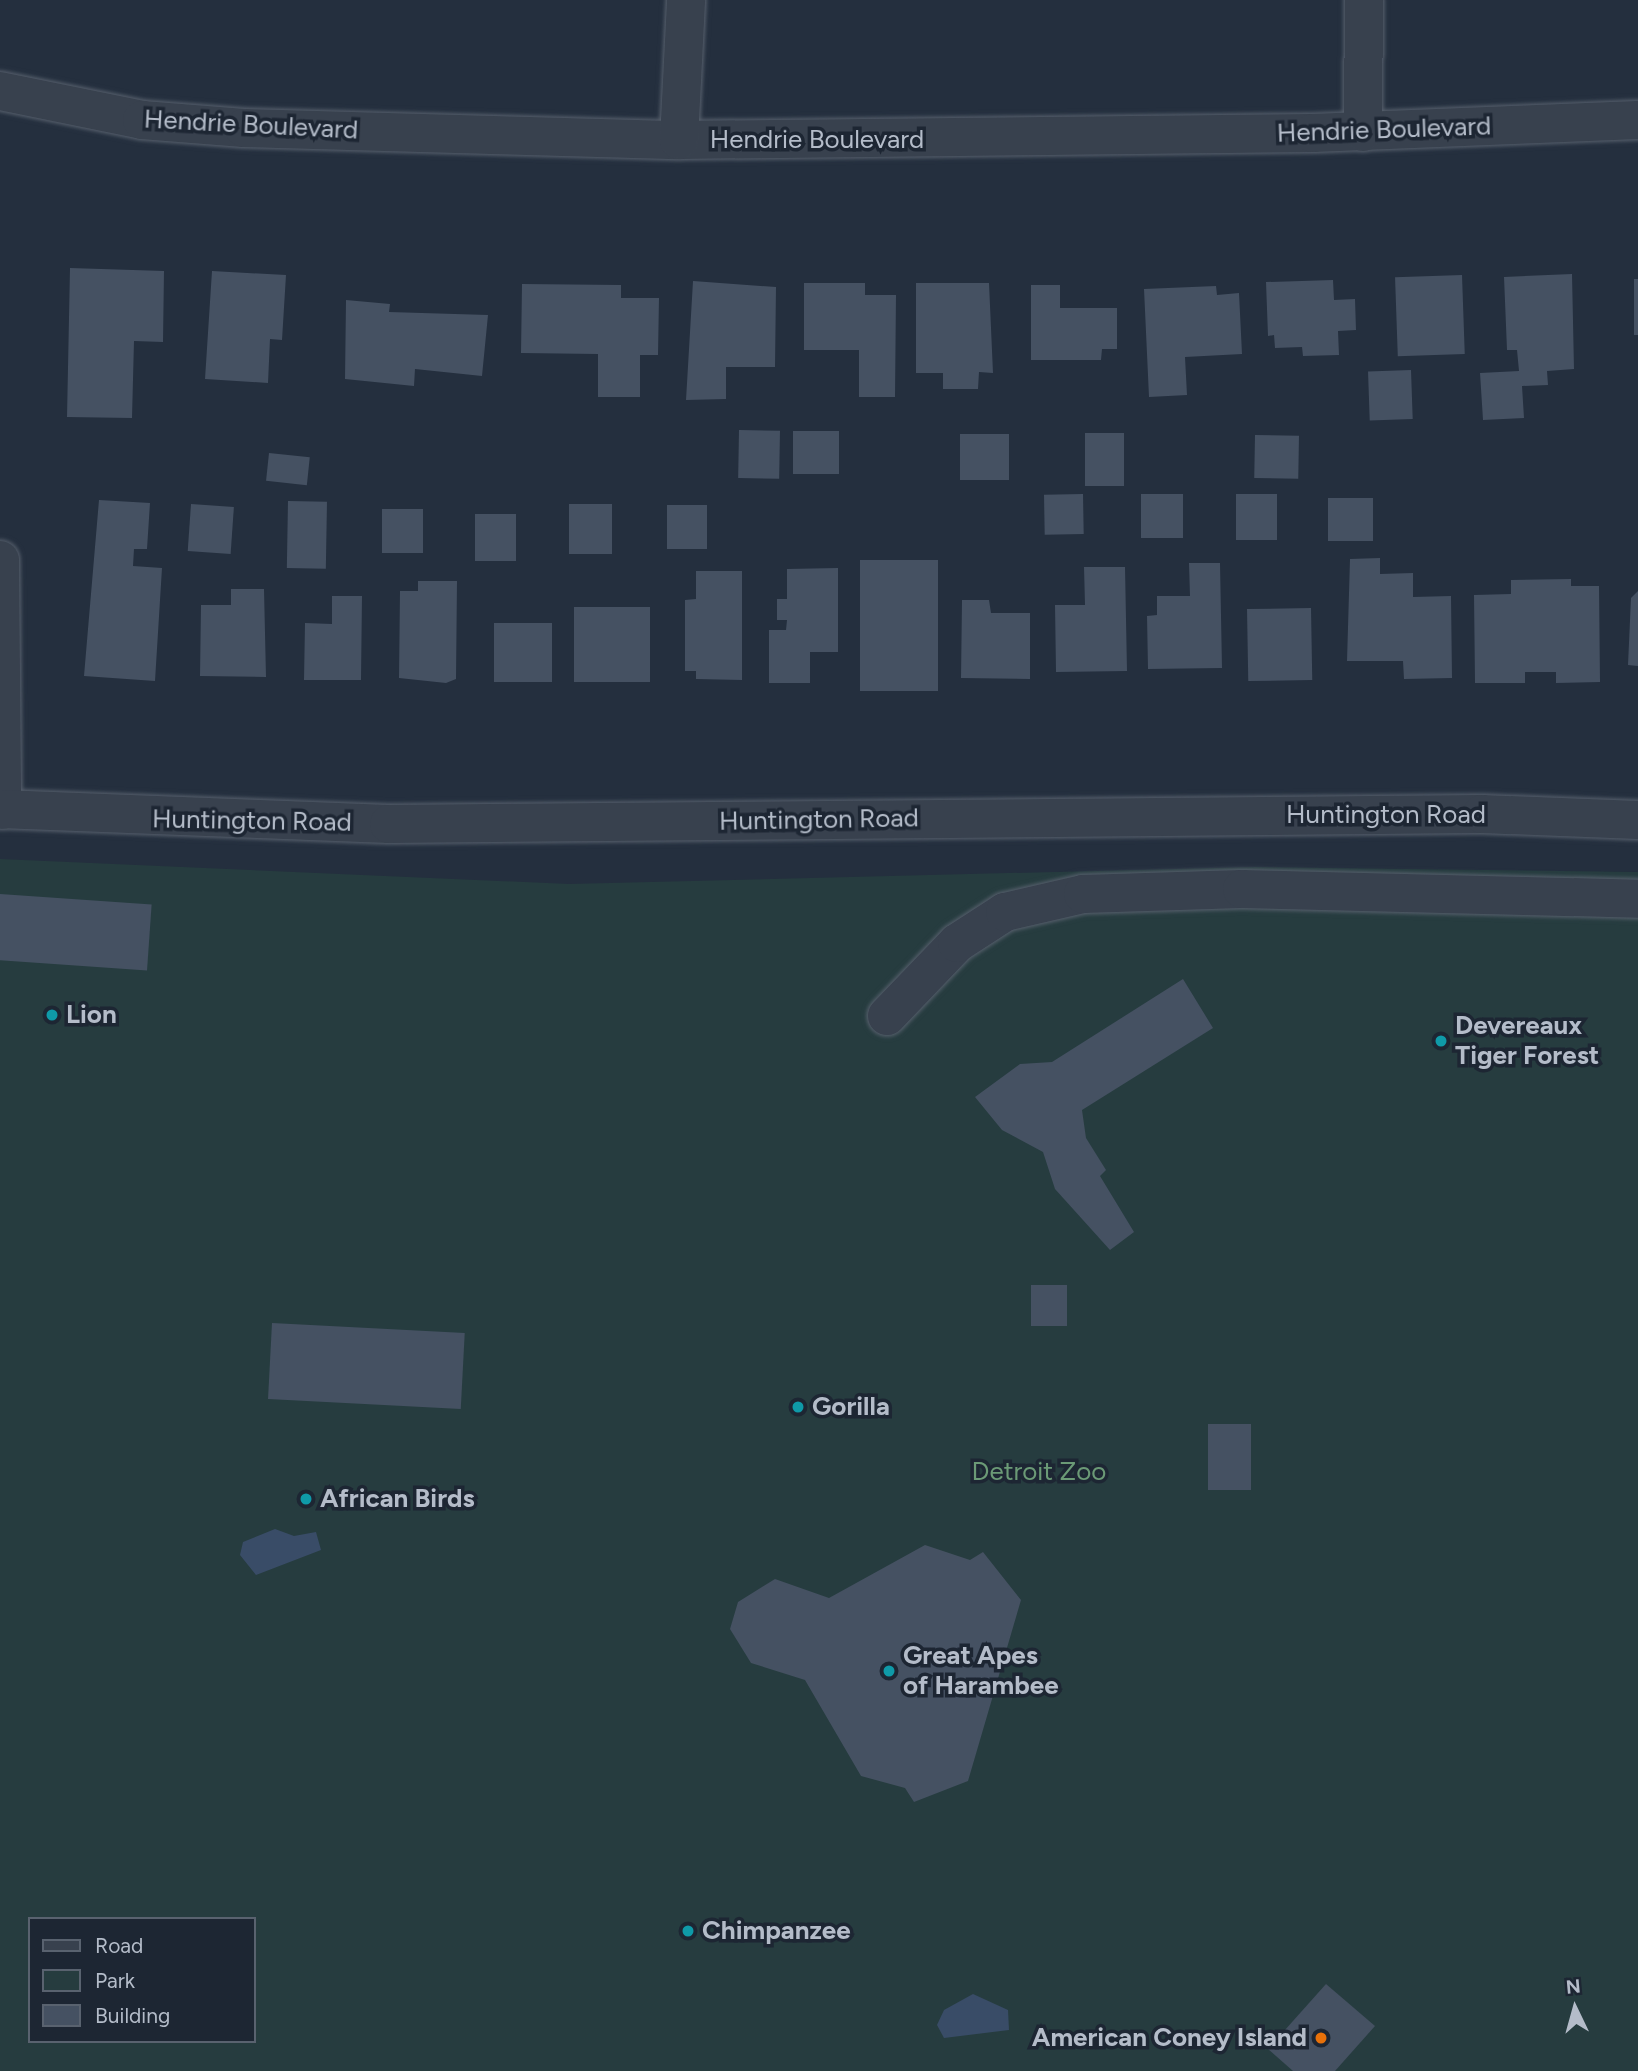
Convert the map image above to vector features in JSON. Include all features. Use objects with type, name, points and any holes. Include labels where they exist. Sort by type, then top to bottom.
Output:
[{"type":"street","points":[[679,140],[686,0]]},
{"type":"street","points":[[1363,132],[1364,0]]},
{"type":"street","name":"Hendrie Boulevard","points":[[0,91],[142,120],[244,128],[679,140],[1363,132],[1638,120]]},
{"type":"street","points":[[0,560],[1,809]]},
{"type":"street","name":"Huntington Road","points":[[1,809],[389,824],[1482,814],[1638,820]]},
{"type":"street","points":[[887,1016],[957,943],[1005,912],[1083,894],[1242,890],[1638,899]]},
{"type":"green space","name":"Detroit Zoo","points":[[0,859],[569,884],[1255,867],[1638,872],[1638,2071],[0,2071]]},
{"type":"water","points":[[275,1529],[294,1536],[316,1532],[321,1550],[256,1575],[240,1555],[243,1542]]},
{"type":"water","points":[[973,1994],[1008,2010],[1009,2030],[944,2038],[937,2025],[944,2010]]},
{"type":"building","points":[[70,268],[164,271],[163,342],[134,341],[132,418],[67,417]]},
{"type":"building","points":[[212,271],[286,275],[282,340],[270,339],[268,383],[205,379]]},
{"type":"building","points":[[1572,274],[1574,369],[1547,371],[1548,385],[1522,386],[1524,418],[1483,420],[1480,373],[1519,371],[1517,350],[1507,350],[1504,277]]},
{"type":"building","points":[[1462,275],[1465,354],[1398,356],[1395,277]]},
{"type":"building","points":[[1634,279],[1638,279],[1638,335],[1634,335]]},
{"type":"building","points":[[1333,280],[1334,300],[1355,299],[1356,330],[1338,331],[1339,355],[1303,356],[1302,347],[1275,348],[1274,335],[1268,336],[1266,282]]},
{"type":"building","points":[[693,281],[776,287],[775,367],[726,367],[726,399],[686,400]]},
{"type":"building","points":[[804,283],[865,283],[865,295],[896,295],[895,397],[859,397],[859,350],[804,350]]},
{"type":"building","points":[[916,283],[989,283],[993,373],[979,372],[978,389],[943,389],[943,373],[916,373]]},
{"type":"building","points":[[522,284],[621,285],[621,298],[659,298],[658,355],[640,355],[640,397],[598,397],[598,354],[521,353]]},
{"type":"building","points":[[1031,285],[1060,285],[1060,308],[1117,308],[1117,349],[1102,349],[1101,360],[1031,360]]},
{"type":"building","points":[[1216,286],[1217,295],[1239,293],[1242,354],[1185,357],[1187,395],[1149,397],[1144,289]]},
{"type":"building","points":[[346,300],[390,304],[389,312],[488,315],[482,376],[415,369],[414,386],[345,379]]},
{"type":"building","points":[[1411,370],[1413,419],[1370,420],[1368,372]]},
{"type":"building","points":[[739,430],[780,431],[779,479],[738,478]]},
{"type":"building","points":[[793,431],[839,431],[839,474],[793,474]]},
{"type":"building","points":[[1085,433],[1124,433],[1124,486],[1085,486]]},
{"type":"building","points":[[960,434],[1009,434],[1009,480],[960,480]]},
{"type":"building","points":[[1255,435],[1299,436],[1298,479],[1254,478]]},
{"type":"building","points":[[269,453],[310,457],[307,485],[266,481]]},
{"type":"building","points":[[1083,494],[1084,534],[1045,535],[1044,495]]},
{"type":"building","points":[[1141,494],[1183,494],[1183,538],[1141,538]]},
{"type":"building","points":[[1236,494],[1277,494],[1277,540],[1236,540]]},
{"type":"building","points":[[1328,498],[1373,498],[1373,541],[1328,541]]},
{"type":"building","points":[[99,500],[150,503],[147,549],[134,549],[133,566],[162,568],[155,681],[84,676]]},
{"type":"building","points":[[288,501],[327,502],[326,569],[287,568]]},
{"type":"building","points":[[191,504],[234,507],[231,554],[188,551]]},
{"type":"building","points":[[569,504],[612,504],[612,554],[569,554]]},
{"type":"building","points":[[667,505],[707,505],[707,549],[667,549]]},
{"type":"building","points":[[382,509],[423,509],[423,553],[382,553]]},
{"type":"building","points":[[475,514],[516,514],[516,561],[475,561]]},
{"type":"building","points":[[1380,558],[1380,574],[1413,573],[1413,597],[1451,596],[1452,678],[1404,679],[1403,661],[1347,661],[1350,559]]},
{"type":"building","points":[[860,560],[938,560],[938,691],[860,691]]},
{"type":"building","points":[[1189,563],[1220,563],[1222,668],[1148,669],[1147,616],[1157,615],[1157,596],[1190,596]]},
{"type":"building","points":[[1084,567],[1125,567],[1127,671],[1056,672],[1055,605],[1085,605]]},
{"type":"building","points":[[838,568],[838,652],[810,652],[810,683],[769,683],[769,630],[786,630],[787,620],[777,620],[777,599],[787,599],[787,569]]},
{"type":"building","points":[[696,571],[742,571],[742,680],[696,679],[696,671],[685,671],[685,600],[696,599]]},
{"type":"building","points":[[1571,579],[1571,586],[1599,586],[1600,682],[1556,683],[1556,672],[1525,672],[1525,683],[1475,683],[1474,595],[1511,594],[1511,580]]},
{"type":"building","points":[[418,581],[457,581],[456,679],[446,683],[399,678],[400,591],[418,591]]},
{"type":"building","points":[[231,589],[264,589],[266,677],[200,676],[201,605],[231,605]]},
{"type":"building","points":[[1638,591],[1638,666],[1628,665],[1631,598]]},
{"type":"building","points":[[332,596],[362,596],[361,680],[304,680],[305,623],[332,624]]},
{"type":"building","points":[[962,600],[989,600],[991,613],[1030,613],[1030,679],[961,678]]},
{"type":"building","points":[[574,607],[650,607],[650,682],[574,682]]},
{"type":"building","points":[[1311,608],[1312,680],[1248,681],[1247,609]]},
{"type":"building","points":[[494,623],[552,623],[552,682],[494,682]]},
{"type":"building","points":[[0,894],[152,905],[147,970],[0,960]]},
{"type":"building","points":[[1183,979],[1213,1028],[1082,1110],[1086,1138],[1106,1170],[1100,1176],[1134,1232],[1110,1250],[1055,1189],[1043,1152],[1002,1130],[975,1097],[1020,1064],[1052,1062]]},
{"type":"building","points":[[1031,1285],[1067,1285],[1067,1326],[1031,1326]]},
{"type":"building","points":[[272,1323],[465,1333],[461,1409],[268,1399]]},
{"type":"building","points":[[1208,1424],[1251,1424],[1251,1490],[1208,1490]]},
{"type":"building","name":"Great Apes of Harambee","points":[[925,1545],[970,1560],[983,1552],[1021,1600],[968,1781],[914,1802],[905,1788],[861,1776],[805,1680],[751,1663],[730,1629],[738,1602],[775,1579],[829,1598]]},
{"type":"building","name":"American Coney Island","points":[[1326,1984],[1375,2026],[1335,2071],[1293,2071],[1268,2049]]},
{"type":"place","name":"Lion","points":[[52,1015]]},
{"type":"place","name":"Devereaux Tiger Forest","points":[[1441,1041]]},
{"type":"place","name":"Gorilla","points":[[798,1407]]},
{"type":"place","name":"African Birds","points":[[306,1499]]},
{"type":"place","name":"Great Apes of Harambee","points":[[889,1671]]},
{"type":"place","name":"Chimpanzee","points":[[688,1931]]},
{"type":"place","name":"American Coney Island","points":[[1321,2038]]}]
